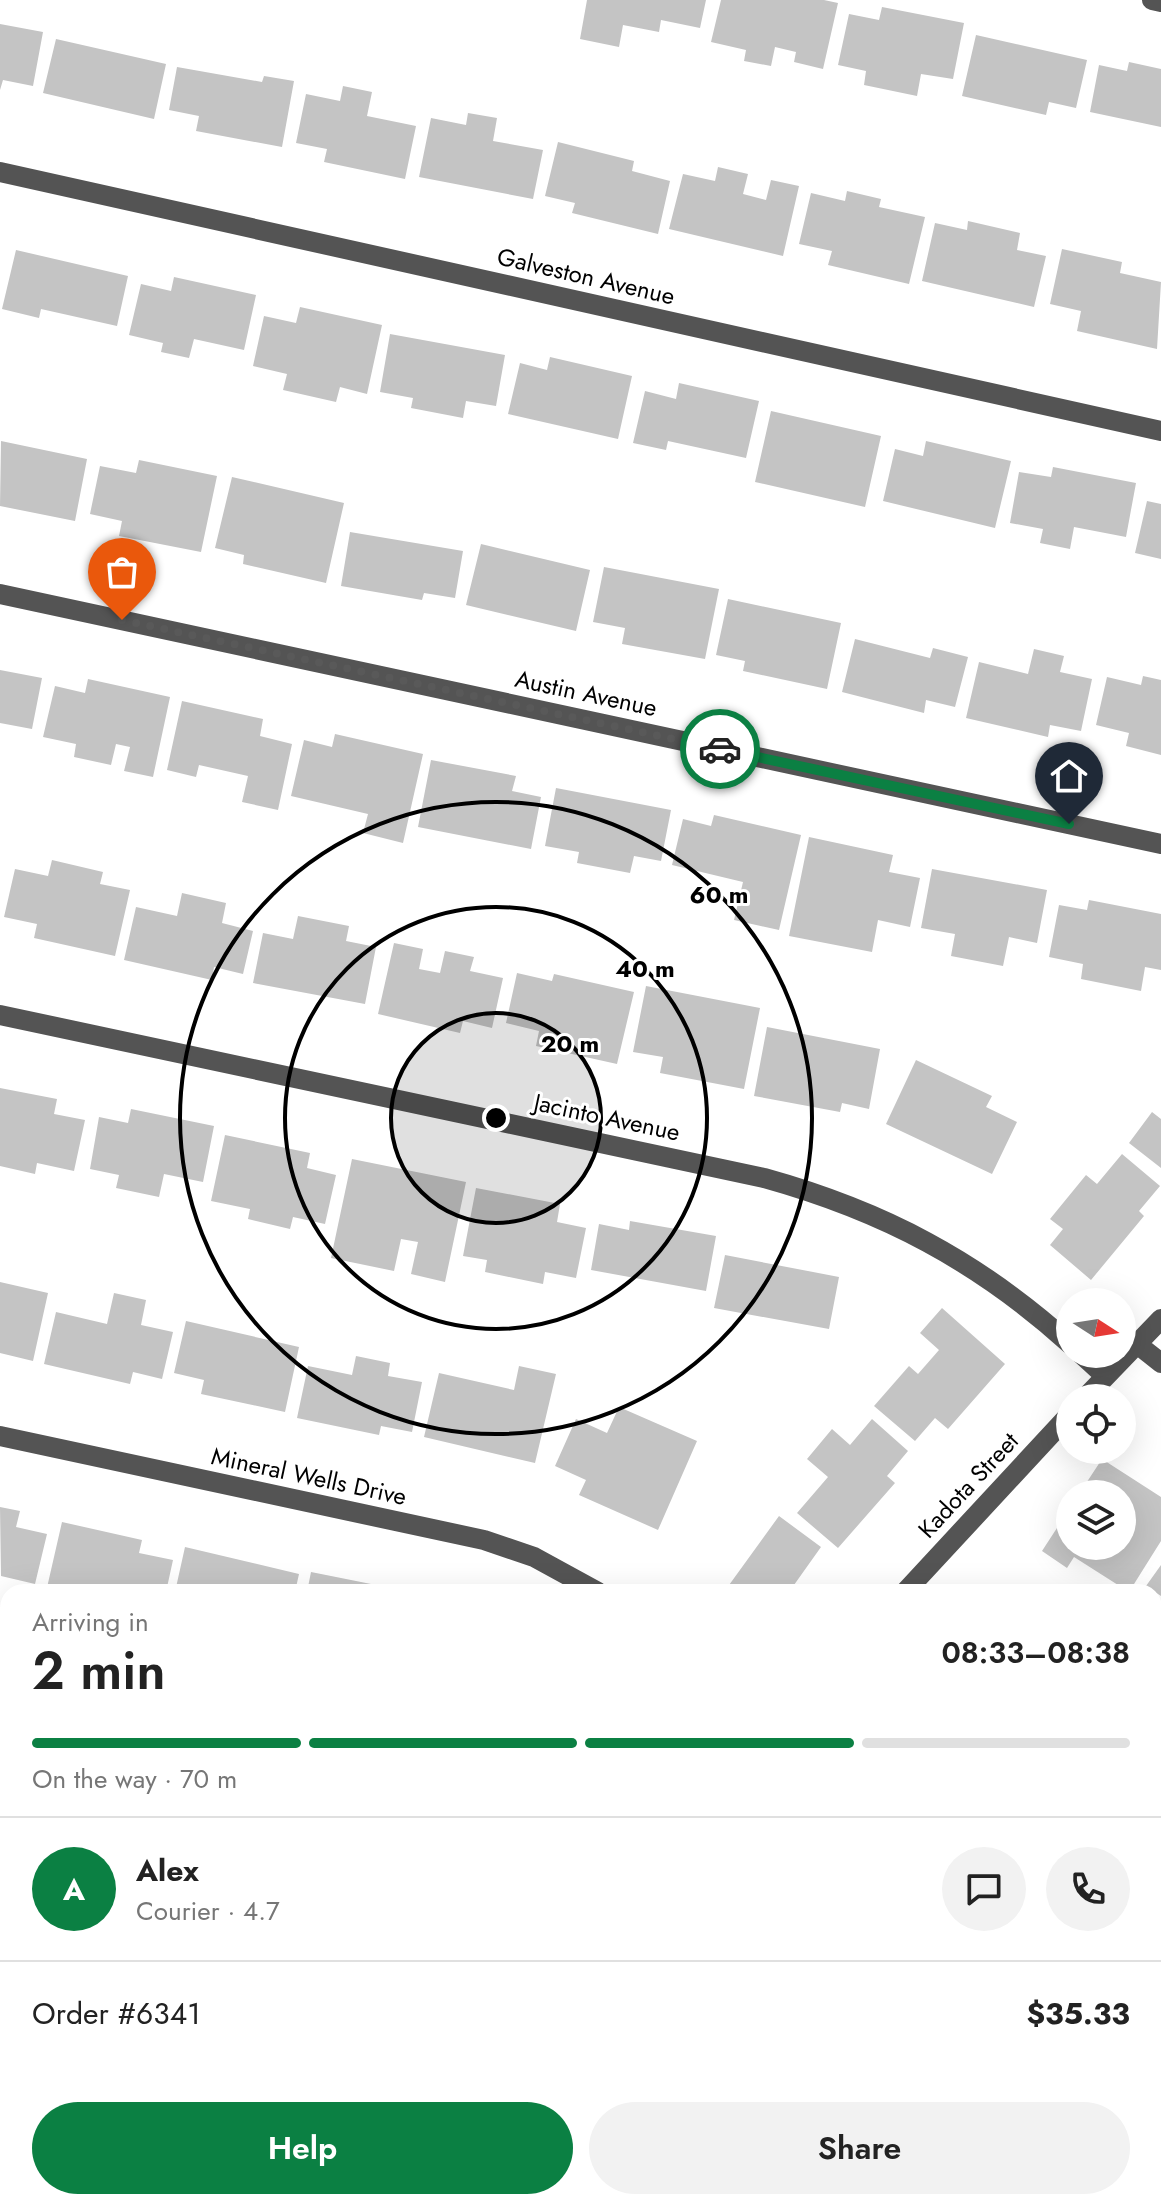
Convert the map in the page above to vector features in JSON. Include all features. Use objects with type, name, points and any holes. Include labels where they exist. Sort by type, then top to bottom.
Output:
[{"type":"street","points":[[1152,0],[1161,2]]},
{"type":"street","name":"Galveston Avenue","points":[[0,172],[1161,431]]},
{"type":"street","name":"Austin Avenue","points":[[0,594],[1161,844]]},
{"type":"street","name":"Jacinto Avenue","points":[[0,1015],[764,1178],[826,1195],[907,1229],[967,1265],[1033,1311],[1056,1332]]},
{"type":"street","points":[[1098,1384],[1161,1319]]},
{"type":"street","points":[[1137,1344],[1161,1363]]},
{"type":"street","points":[[1096,1368],[1105,1376]]},
{"type":"street","name":"Kadota Street","points":[[912,1584],[1056,1429]]},
{"type":"street","name":"Mineral Wells Drive","points":[[0,1436],[484,1540],[534,1557],[583,1584]]},
{"type":"building","points":[[587,0],[706,0],[700,28],[661,20],[659,32],[623,25],[619,47],[580,39]]},
{"type":"building","points":[[721,0],[824,0],[838,3],[823,69],[794,62],[796,52],[775,47],[771,66],[744,61],[746,50],[711,42]]},
{"type":"building","points":[[882,7],[964,23],[953,79],[921,74],[917,96],[864,85],[866,71],[838,65],[849,14],[879,20]]},
{"type":"building","points":[[0,24],[43,32],[33,86],[3,80],[0,90]]},
{"type":"building","points":[[976,35],[1087,60],[1076,108],[1049,102],[1046,115],[962,96]]},
{"type":"building","points":[[56,39],[166,64],[154,119],[43,93]]},
{"type":"building","points":[[1129,62],[1161,69],[1161,127],[1090,112],[1099,65],[1127,71]]},
{"type":"building","points":[[177,67],[262,82],[264,76],[294,81],[282,147],[196,131],[199,116],[169,110]]},
{"type":"building","points":[[343,86],[372,92],[367,116],[416,126],[405,179],[324,162],[327,149],[296,143],[306,94],[340,101]]},
{"type":"building","points":[[468,113],[497,118],[493,141],[543,150],[533,199],[419,177],[431,118],[466,125]]},
{"type":"building","points":[[558,142],[634,161],[632,171],[670,181],[658,234],[572,213],[575,203],[545,196]]},
{"type":"building","points":[[718,167],[748,174],[743,194],[766,200],[771,180],[799,186],[783,256],[669,229],[683,174],[715,181]]},
{"type":"building","points":[[847,191],[881,199],[879,207],[925,217],[909,284],[828,265],[832,251],[799,244],[811,193],[845,201]]},
{"type":"building","points":[[968,221],[1020,233],[1017,250],[1046,256],[1034,307],[922,281],[935,223],[967,230]]},
{"type":"building","points":[[1062,249],[1122,262],[1120,273],[1161,282],[1157,349],[1077,331],[1081,311],[1050,304]]},
{"type":"building","points":[[16,250],[128,276],[117,326],[41,309],[39,318],[2,309]]},
{"type":"building","points":[[174,277],[256,295],[244,350],[194,339],[189,358],[161,352],[163,343],[129,335],[141,284],[171,291]]},
{"type":"building","points":[[300,307],[382,325],[367,394],[340,387],[336,402],[283,390],[287,374],[253,366],[264,316],[296,323]]},
{"type":"building","points":[[390,334],[505,355],[496,406],[466,401],[463,418],[411,408],[413,398],[380,392]]},
{"type":"building","points":[[550,357],[632,376],[618,439],[508,414],[520,363],[547,370]]},
{"type":"building","points":[[679,383],[759,401],[746,458],[668,441],[666,450],[633,443],[645,391],[676,399]]},
{"type":"building","points":[[771,411],[881,436],[865,507],[755,482]]},
{"type":"building","points":[[1,441],[87,459],[75,521],[0,506]]},
{"type":"building","points":[[926,441],[1011,461],[995,528],[883,501],[895,449],[923,456]]},
{"type":"building","points":[[139,460],[217,476],[201,552],[119,536],[122,521],[90,514],[100,466],[136,473]]},
{"type":"building","points":[[1053,467],[1136,483],[1126,537],[1074,527],[1070,549],[1040,543],[1043,529],[1010,523],[1019,472],[1051,477]]},
{"type":"building","points":[[232,477],[344,503],[326,583],[243,564],[244,555],[215,548]]},
{"type":"building","points":[[1147,501],[1161,504],[1161,559],[1135,553]]},
{"type":"building","points":[[350,532],[463,551],[455,598],[424,593],[422,600],[341,586]]},
{"type":"building","points":[[481,544],[590,570],[576,631],[466,605]]},
{"type":"building","points":[[604,567],[719,589],[705,659],[622,644],[625,628],[593,622]]},
{"type":"building","points":[[728,599],[841,623],[827,689],[743,671],[745,661],[716,655]]},
{"type":"building","points":[[855,639],[930,658],[933,648],[968,657],[955,707],[926,700],[924,713],[842,692]]},
{"type":"building","points":[[1034,649],[1064,656],[1060,672],[1092,679],[1081,731],[1050,725],[1048,737],[966,718],[979,662],[1028,674]]},
{"type":"building","points":[[0,670],[42,678],[32,729],[0,723]]},
{"type":"building","points":[[1143,676],[1161,680],[1161,755],[1126,746],[1129,733],[1096,725],[1107,677],[1141,685]]},
{"type":"building","points":[[88,679],[170,697],[153,777],[124,771],[130,747],[116,744],[111,765],[74,757],[76,744],[43,737],[55,686],[85,693]]},
{"type":"building","points":[[182,701],[263,719],[260,736],[292,744],[278,810],[242,802],[248,776],[199,765],[196,777],[167,770]]},
{"type":"building","points":[[335,734],[423,754],[403,843],[363,833],[368,814],[291,796],[304,740],[332,747]]},
{"type":"building","points":[[431,760],[516,776],[512,791],[541,797],[531,849],[418,827]]},
{"type":"building","points":[[556,788],[671,810],[661,861],[634,856],[630,873],[577,863],[579,852],[545,846]]},
{"type":"building","points":[[714,815],[801,835],[779,930],[734,920],[743,882],[672,865],[683,819],[711,826]]},
{"type":"building","points":[[809,837],[893,855],[889,872],[920,878],[910,927],[878,920],[872,952],[789,936]]},
{"type":"building","points":[[52,860],[103,872],[100,884],[130,890],[115,956],[34,938],[37,924],[4,917],[15,869],[48,876]]},
{"type":"building","points":[[932,869],[1047,890],[1037,943],[1009,937],[1003,966],[951,956],[955,934],[921,928]]},
{"type":"building","points":[[182,893],[226,903],[222,923],[253,931],[243,974],[214,967],[212,980],[124,960],[136,907],[177,916]]},
{"type":"building","points":[[1089,900],[1161,914],[1161,970],[1145,967],[1141,991],[1081,979],[1083,964],[1049,957],[1059,905],[1087,910]]},
{"type":"building","points":[[298,916],[349,926],[346,941],[376,947],[365,1004],[253,983],[263,933],[293,939]]},
{"type":"building","points":[[394,943],[423,949],[419,969],[440,973],[445,951],[474,957],[470,971],[503,978],[492,1028],[463,1021],[460,1033],[378,1014]]},
{"type":"building","points":[[517,973],[552,981],[554,974],[634,992],[617,1064],[536,1046],[539,1031],[506,1023]]},
{"type":"building","points":[[646,986],[760,1008],[744,1089],[660,1073],[663,1057],[633,1052]]},
{"type":"building","points":[[767,1027],[880,1049],[869,1109],[842,1103],[840,1112],[754,1096]]},
{"type":"building","points":[[916,1060],[992,1096],[986,1107],[1017,1122],[992,1174],[886,1124]]},
{"type":"building","points":[[0,1088],[57,1099],[54,1114],[85,1120],[74,1171],[37,1163],[35,1174],[0,1166]]},
{"type":"building","points":[[131,1109],[214,1126],[203,1182],[164,1174],[159,1197],[116,1188],[119,1175],[90,1169],[99,1117],[128,1123]]},
{"type":"building","points":[[1152,1112],[1161,1119],[1161,1168],[1129,1143]]},
{"type":"building","points":[[225,1135],[310,1153],[307,1168],[336,1175],[325,1224],[293,1217],[290,1229],[248,1219],[250,1209],[211,1201]]},
{"type":"building","points":[[1122,1154],[1160,1186],[1139,1211],[1144,1216],[1091,1280],[1050,1245],[1063,1229],[1050,1219],[1086,1175],[1097,1184]]},
{"type":"building","points":[[352,1159],[466,1182],[445,1282],[411,1274],[418,1242],[401,1239],[394,1271],[331,1258]]},
{"type":"building","points":[[476,1188],[560,1204],[557,1222],[586,1228],[576,1278],[545,1272],[543,1284],[485,1272],[487,1260],[463,1256]]},
{"type":"building","points":[[630,1221],[716,1236],[706,1291],[591,1270],[599,1224],[629,1230]]},
{"type":"building","points":[[725,1255],[839,1277],[829,1329],[714,1308]]},
{"type":"building","points":[[0,1282],[48,1293],[33,1361],[0,1353]]},
{"type":"building","points":[[114,1293],[146,1300],[141,1325],[173,1332],[162,1379],[133,1372],[130,1384],[44,1364],[56,1312],[107,1324]]},
{"type":"building","points":[[942,1308],[1005,1364],[948,1429],[935,1418],[915,1441],[874,1406],[909,1366],[918,1374],[939,1350],[920,1333]]},
{"type":"building","points":[[186,1321],[299,1347],[285,1412],[201,1394],[204,1380],[174,1373]]},
{"type":"building","points":[[356,1356],[390,1363],[388,1376],[422,1382],[412,1432],[381,1426],[379,1435],[297,1418],[308,1366],[352,1375]]},
{"type":"building","points":[[519,1366],[556,1374],[535,1463],[424,1437],[439,1373],[514,1390]]},
{"type":"building","points":[[619,1407],[697,1441],[658,1530],[579,1495],[586,1480],[555,1466],[576,1419],[607,1433]]},
{"type":"building","points":[[872,1419],[908,1451],[887,1476],[895,1483],[838,1548],[797,1513],[828,1477],[807,1459],[832,1429],[850,1445]]},
{"type":"building","points":[[1099,1464],[1110,1464],[1135,1480],[1088,1480]]},
{"type":"building","points":[[1136,1481],[1161,1497],[1161,1541],[1134,1584],[1116,1584],[1079,1560],[1136,1560]]},
{"type":"building","points":[[0,1507],[20,1511],[16,1527],[47,1534],[35,1584],[1,1576]]},
{"type":"building","points":[[779,1516],[821,1547],[795,1584],[730,1584]]},
{"type":"building","points":[[62,1522],[142,1540],[139,1553],[173,1560],[168,1584],[48,1584]]},
{"type":"building","points":[[1056,1530],[1056,1560],[1072,1560],[1067,1568],[1042,1551]]},
{"type":"building","points":[[185,1547],[299,1574],[297,1584],[177,1584]]},
{"type":"building","points":[[1161,1565],[1161,1584],[1147,1584]]},
{"type":"building","points":[[311,1572],[371,1584],[309,1584]]},
{"type":"way so far","points":[[122,620],[720,749]]},
{"type":"route","points":[[720,749],[1069,824]]}]
